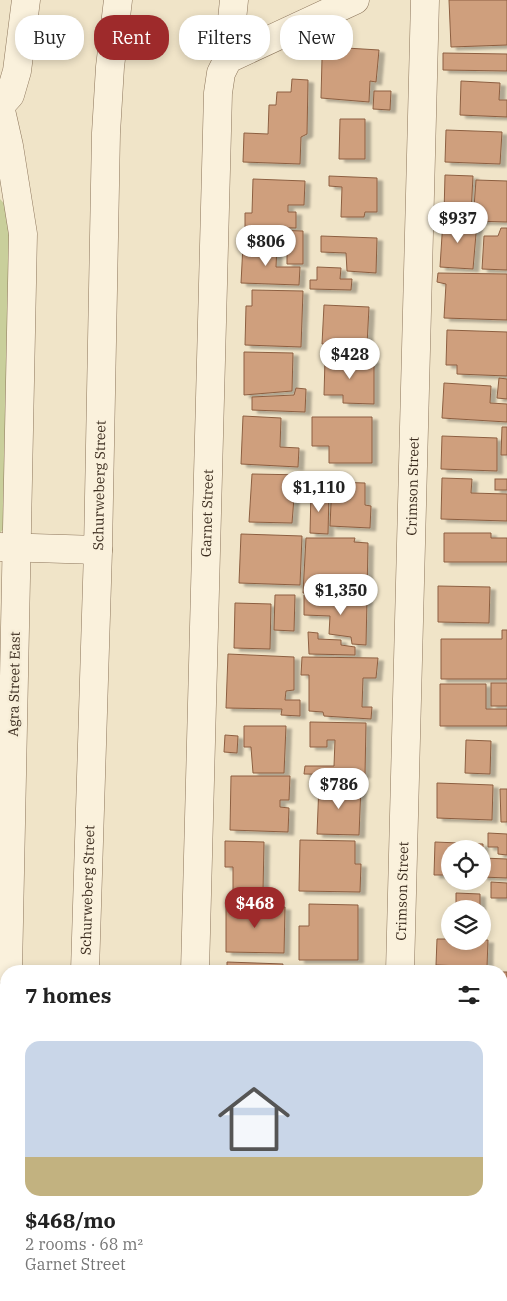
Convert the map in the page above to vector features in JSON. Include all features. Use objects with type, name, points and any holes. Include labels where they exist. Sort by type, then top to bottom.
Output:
[{"type":"street","points":[[0,106],[10,95],[18,71],[26,0]]},
{"type":"street","name":"Schurweberg Street","points":[[85,965],[98,550],[106,133],[110,68],[118,0]]},
{"type":"street","name":"Garnet Street","points":[[234,0],[235,15]]},
{"type":"street","points":[[270,39],[355,0]]},
{"type":"street","name":"Crimson Street","points":[[400,965],[425,0]]},
{"type":"street","name":"Garnet Street","points":[[195,965],[218,93],[221,73],[233,60]]},
{"type":"street","name":"Agra Street East","points":[[0,106],[23,234],[8,547],[8,965]]},
{"type":"street","points":[[8,547],[98,550]]},
{"type":"green space","points":[[0,199],[12,212],[11,520],[0,533]]},
{"type":"building","points":[[449,0],[507,0],[507,45],[451,47]]},
{"type":"building","points":[[353,48],[379,50],[376,82],[370,81],[369,102],[321,98],[322,60],[353,60]]},
{"type":"building","points":[[443,53],[507,54],[507,71],[443,70]]},
{"type":"building","points":[[292,79],[308,80],[307,134],[301,137],[300,164],[243,162],[244,133],[268,134],[269,105],[276,105],[277,92],[291,92]]},
{"type":"building","points":[[461,81],[500,83],[499,100],[507,100],[507,117],[460,115]]},
{"type":"building","points":[[374,91],[391,91],[390,110],[373,109]]},
{"type":"building","points":[[340,119],[365,119],[365,159],[339,159]]},
{"type":"building","points":[[446,130],[502,132],[500,164],[445,162]]},
{"type":"building","points":[[445,175],[473,176],[471,214],[444,213]]},
{"type":"building","points":[[329,176],[377,178],[377,212],[365,212],[364,217],[341,217],[342,187],[329,186]]},
{"type":"building","points":[[253,179],[305,181],[304,205],[288,205],[288,212],[296,212],[296,228],[245,227],[245,213],[252,213]]},
{"type":"building","points":[[476,180],[507,181],[507,222],[473,221]]},
{"type":"building","points":[[443,220],[477,222],[473,269],[440,267]]},
{"type":"building","points":[[501,228],[507,228],[507,270],[482,269],[484,236],[498,236]]},
{"type":"building","points":[[244,229],[303,231],[303,264],[287,264],[287,244],[244,241]]},
{"type":"building","points":[[321,236],[377,238],[376,273],[347,271],[346,253],[321,252]]},
{"type":"building","points":[[243,245],[277,245],[276,267],[300,267],[299,285],[241,283]]},
{"type":"building","points":[[317,267],[341,268],[340,279],[352,279],[351,290],[310,289],[310,280],[317,280]]},
{"type":"building","points":[[438,273],[507,274],[507,320],[444,318],[446,284],[437,282]]},
{"type":"building","points":[[252,290],[303,291],[301,347],[245,345],[246,306],[252,306]]},
{"type":"building","points":[[324,305],[369,307],[367,345],[322,344]]},
{"type":"building","points":[[447,330],[507,332],[507,376],[457,374],[457,365],[446,365]]},
{"type":"building","points":[[244,352],[293,353],[292,391],[244,395]]},
{"type":"building","points":[[325,359],[374,360],[374,404],[343,403],[343,395],[324,395]]},
{"type":"building","points":[[499,378],[507,379],[507,399],[497,398]]},
{"type":"building","points":[[444,383],[491,386],[490,403],[507,404],[507,422],[442,418]]},
{"type":"building","points":[[296,388],[306,389],[305,412],[252,410],[252,397],[294,395]]},
{"type":"building","points":[[243,416],[281,418],[280,447],[299,448],[298,467],[241,464]]},
{"type":"building","points":[[312,417],[372,417],[372,463],[329,463],[329,446],[312,446]]},
{"type":"building","points":[[502,427],[507,427],[507,455],[501,455]]},
{"type":"building","points":[[442,436],[497,438],[497,471],[441,469]]},
{"type":"building","points":[[252,474],[305,475],[304,484],[295,485],[292,523],[249,522]]},
{"type":"building","points":[[442,478],[472,479],[471,493],[507,494],[507,521],[441,519]]},
{"type":"building","points":[[495,479],[507,479],[507,490],[495,490]]},
{"type":"building","points":[[332,482],[365,483],[365,505],[371,506],[370,528],[330,526]]},
{"type":"building","points":[[311,492],[329,493],[328,534],[310,533]]},
{"type":"building","points":[[444,533],[491,533],[491,538],[507,538],[507,562],[444,562]]},
{"type":"building","points":[[241,534],[302,536],[300,585],[239,583]]},
{"type":"building","points":[[306,538],[355,538],[354,542],[368,543],[367,595],[303,593]]},
{"type":"building","points":[[438,586],[490,587],[489,623],[438,622]]},
{"type":"building","points":[[275,595],[295,595],[294,631],[274,630]]},
{"type":"building","points":[[304,595],[333,596],[333,602],[351,602],[352,598],[367,599],[366,645],[352,644],[351,637],[329,634],[330,616],[304,615]]},
{"type":"building","points":[[235,603],[271,604],[270,649],[234,648]]},
{"type":"building","points":[[502,630],[507,630],[507,679],[441,679],[441,639],[502,639]]},
{"type":"building","points":[[308,632],[318,633],[318,639],[341,640],[341,645],[355,647],[355,655],[309,654]]},
{"type":"building","points":[[228,654],[294,657],[294,690],[286,691],[285,700],[300,700],[300,716],[281,715],[282,709],[226,708]]},
{"type":"building","points":[[302,657],[378,658],[376,678],[363,678],[362,707],[372,707],[371,719],[324,716],[323,712],[309,711],[309,675],[301,675]]},
{"type":"building","points":[[491,683],[507,683],[507,706],[491,706]]},
{"type":"building","points":[[440,684],[486,684],[486,709],[507,709],[507,726],[440,726]]},
{"type":"building","points":[[310,722],[366,723],[365,775],[304,774],[305,766],[334,766],[335,740],[327,740],[327,747],[310,747]]},
{"type":"building","points":[[244,726],[286,726],[284,773],[253,773],[251,747],[244,747]]},
{"type":"building","points":[[225,735],[238,736],[237,753],[224,752]]},
{"type":"building","points":[[466,740],[491,741],[490,774],[465,773]]},
{"type":"building","points":[[231,776],[290,776],[289,800],[280,800],[280,807],[289,808],[288,832],[230,830]]},
{"type":"building","points":[[437,783],[493,785],[492,820],[437,818]]},
{"type":"building","points":[[319,784],[361,785],[359,835],[317,834]]},
{"type":"building","points":[[500,789],[507,789],[507,822],[501,822]]},
{"type":"building","points":[[488,833],[507,834],[507,855],[498,854],[498,847],[491,847],[491,840],[488,840]]},
{"type":"building","points":[[300,840],[355,841],[355,864],[361,864],[360,892],[299,891]]},
{"type":"building","points":[[225,841],[264,842],[263,892],[233,891],[233,867],[225,867]]},
{"type":"building","points":[[435,842],[441,842],[441,875],[434,875]]},
{"type":"building","points":[[491,858],[507,859],[507,878],[491,877]]},
{"type":"building","points":[[491,882],[507,883],[507,898],[491,898]]},
{"type":"building","points":[[456,893],[480,894],[480,900],[456,900]]},
{"type":"building","points":[[309,904],[358,905],[358,960],[299,960],[299,926],[309,926]]},
{"type":"building","points":[[226,906],[285,907],[284,953],[226,952]]},
{"type":"building","points":[[437,939],[441,939],[441,950],[488,950],[487,965],[436,965]]},
{"type":"building","points":[[227,962],[283,964],[283,965],[227,965]]}]
